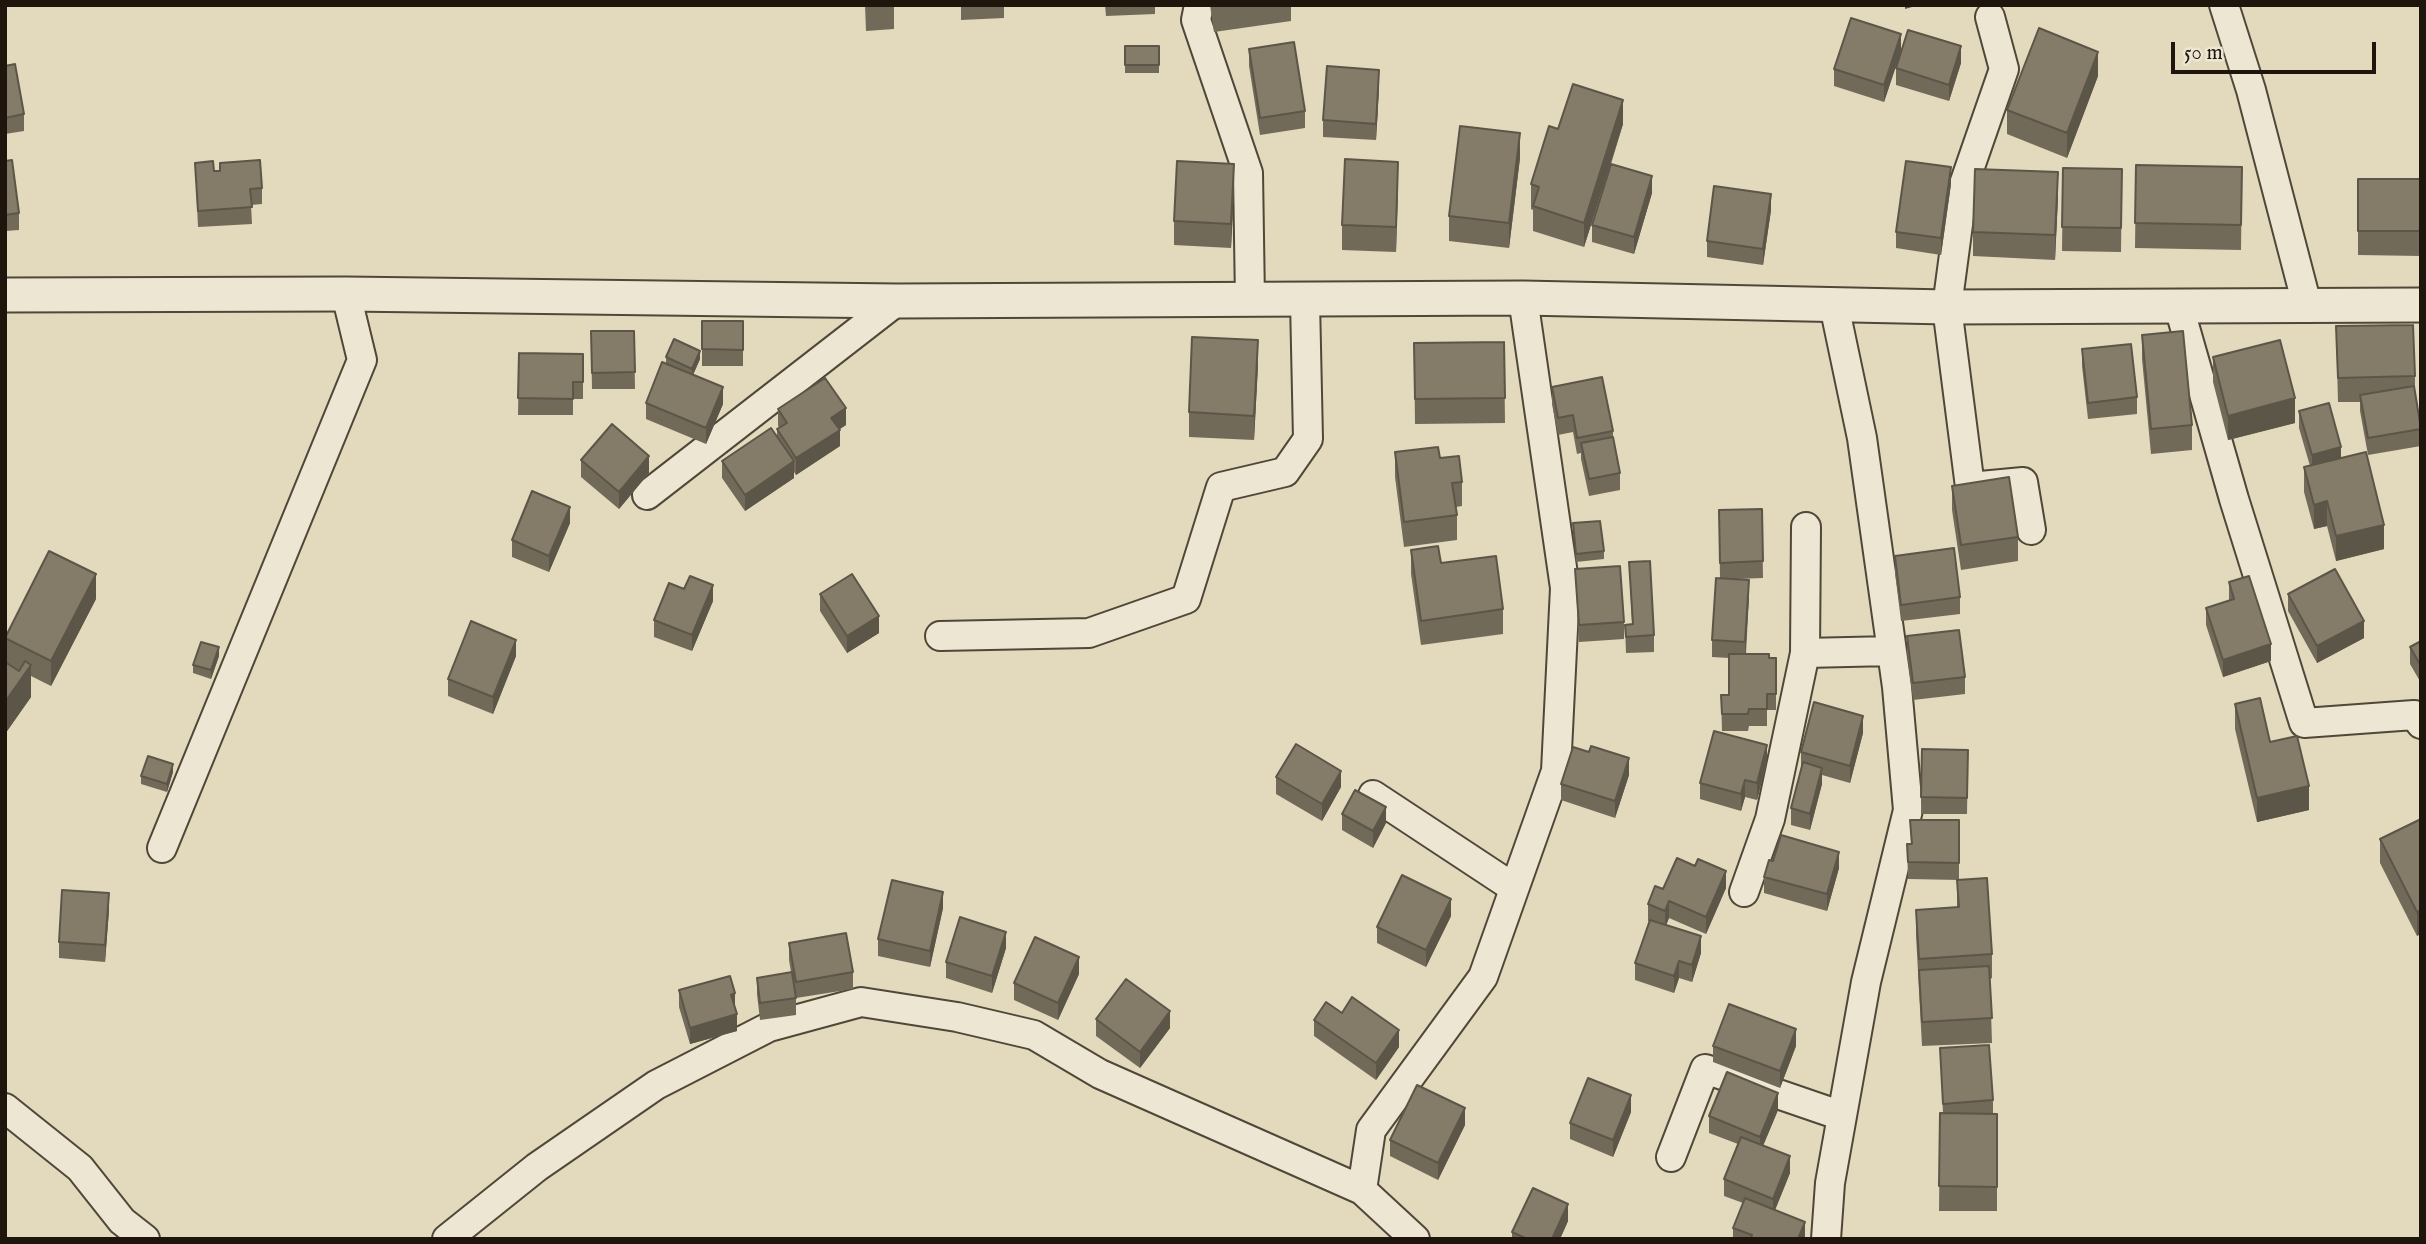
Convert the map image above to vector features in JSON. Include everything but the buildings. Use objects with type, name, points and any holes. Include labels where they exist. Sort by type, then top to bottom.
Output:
[{"type":"street","points":[[1199,5],[1196,20],[1248,173],[1250,301]]},
{"type":"street","points":[[2224,5],[2250,90],[2307,304]]},
{"type":"street","points":[[1990,17],[2004,69],[1964,187],[1947,307],[1970,487],[2022,482],[2031,530]]},
{"type":"street","points":[[5,295],[346,294],[897,301],[1523,298],[1947,307],[2307,304],[2418,311]]},
{"type":"street","points":[[162,848],[362,360],[346,294]]},
{"type":"street","points":[[1362,1190],[1371,1130],[1483,977],[1556,771],[1565,588],[1523,298]]},
{"type":"street","points":[[647,495],[897,301]]},
{"type":"street","points":[[940,636],[1089,633],[1186,599],[1221,487],[1285,472],[1308,439],[1305,301]]},
{"type":"street","points":[[1826,1239],[1830,1183],[1866,982],[1908,810],[1897,687],[1862,438],[1834,305]]},
{"type":"street","points":[[2179,307],[2234,499],[2304,723],[2414,715],[2421,724]]},
{"type":"street","points":[[1744,892],[1770,819],[1805,653],[1807,527]]},
{"type":"street","points":[[1805,653],[1891,651]]},
{"type":"street","points":[[1374,794],[1514,888]]},
{"type":"street","points":[[447,1239],[537,1167],[656,1085],[769,1027],[861,1002],[957,1017],[1034,1035],[1100,1074],[1362,1190],[1415,1239]]},
{"type":"street","points":[[1671,1157],[1705,1069],[1842,1116]]},
{"type":"street","points":[[5,1108],[80,1168],[122,1221],[145,1239]]}]
